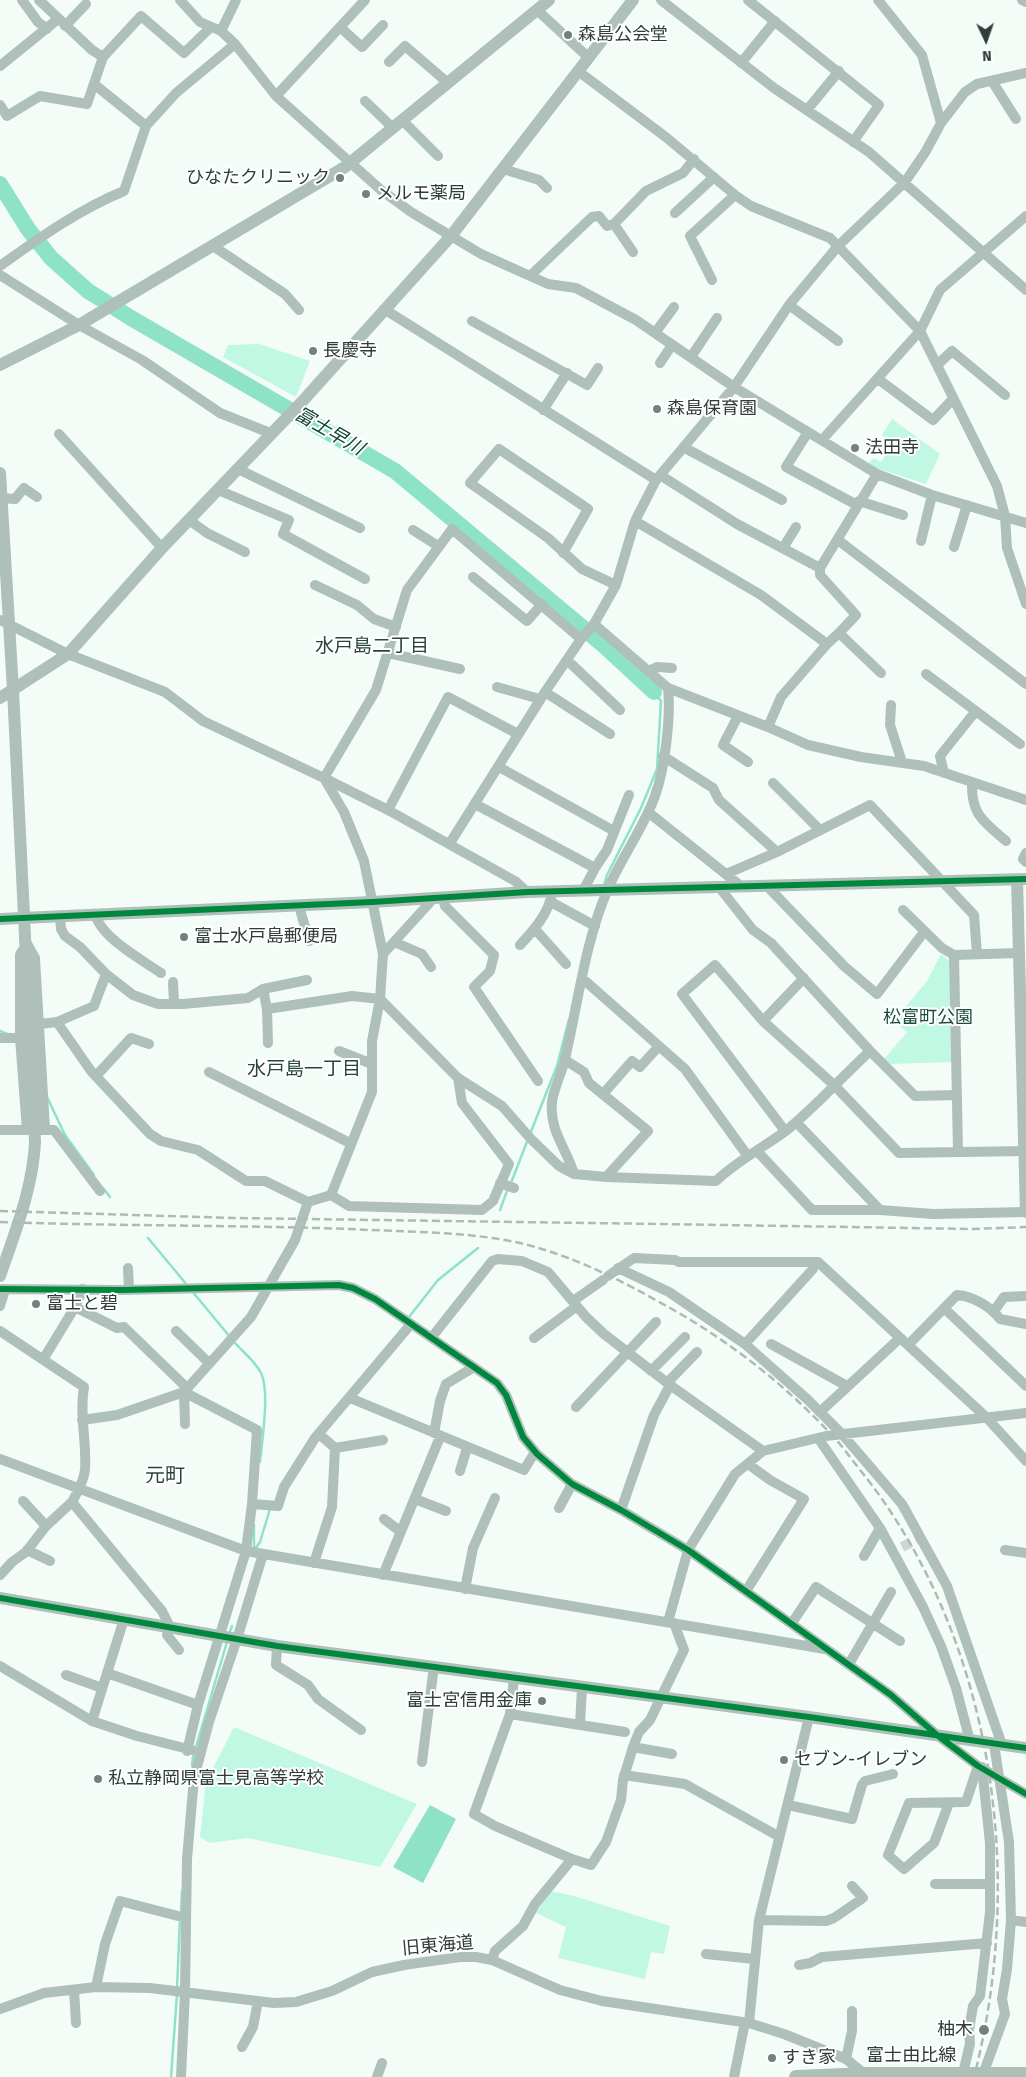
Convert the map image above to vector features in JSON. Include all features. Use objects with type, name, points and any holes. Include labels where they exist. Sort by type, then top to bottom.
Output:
[{"type":"main road","name":"富士由比線","points":[[796,2077],[1026,2074]]},
{"type":"street","points":[[22,0],[38,22],[46,29]]},
{"type":"street","points":[[39,0],[92,50],[103,57]]},
{"type":"street","points":[[180,0],[200,22],[221,31],[235,44],[276,96],[381,190],[411,212],[480,254],[548,284],[576,288],[636,320],[734,387],[877,474],[932,495],[1026,523]]},
{"type":"street","points":[[221,31],[236,0]]},
{"type":"street","points":[[276,96],[365,0]]},
{"type":"street","points":[[0,365],[106,310],[351,162],[549,0]]},
{"type":"street","points":[[0,698],[68,654],[162,548],[300,404],[451,236],[633,0]]},
{"type":"street","points":[[661,0],[741,63],[869,152],[1026,290]]},
{"type":"street","points":[[748,0],[879,106],[853,142]]},
{"type":"street","points":[[878,0],[922,55],[940,123]]},
{"type":"street","points":[[1022,0],[1026,2]]},
{"type":"street","points":[[0,66],[46,29],[62,22],[86,4]]},
{"type":"street","points":[[537,10],[589,58]]},
{"type":"street","points":[[0,105],[7,116],[40,96],[87,104],[103,57],[141,16],[184,53],[210,27]]},
{"type":"street","points":[[741,63],[775,21]]},
{"type":"street","points":[[341,28],[362,47],[383,25]]},
{"type":"street","points":[[0,266],[43,236],[107,198],[124,191],[146,126],[176,93],[235,44]]},
{"type":"street","points":[[389,62],[405,46],[448,83]]},
{"type":"street","points":[[578,71],[694,159],[735,195],[751,206],[830,238],[920,331],[997,486],[1005,516],[1007,548],[1026,604]]},
{"type":"street","points":[[807,110],[839,72]]},
{"type":"street","points":[[450,843],[581,638],[594,624],[616,585],[635,521],[658,478],[734,387],[789,305],[838,246],[905,182],[926,151],[940,123],[965,92],[977,84],[1024,77]]},
{"type":"street","points":[[992,81],[1016,119]]},
{"type":"street","points":[[94,84],[146,126]]},
{"type":"street","points":[[365,101],[438,156]]},
{"type":"street","points":[[531,276],[592,217],[599,216],[607,226],[614,224],[646,191],[683,172],[694,159]]},
{"type":"street","points":[[502,169],[540,180],[547,188]]},
{"type":"street","points":[[675,213],[714,177]]},
{"type":"street","points":[[712,280],[690,236],[735,195]]},
{"type":"street","points":[[822,440],[920,331],[940,290],[1026,216]]},
{"type":"street","points":[[614,224],[633,252]]},
{"type":"street","points":[[213,246],[285,294],[299,310]]},
{"type":"street","points":[[0,275],[80,325],[142,360],[220,413],[270,434]]},
{"type":"street","points":[[789,305],[838,341]]},
{"type":"street","points":[[655,333],[674,307]]},
{"type":"street","points":[[384,309],[543,410],[737,524],[820,568]]},
{"type":"street","points":[[691,358],[717,318]]},
{"type":"street","points":[[472,321],[587,385],[598,368]]},
{"type":"street","points":[[660,363],[672,345]]},
{"type":"street","points":[[937,365],[952,351],[1006,395]]},
{"type":"street","points":[[543,410],[567,374]]},
{"type":"street","points":[[878,379],[933,420],[954,399]]},
{"type":"street","points":[[808,432],[786,467],[858,503],[903,515]]},
{"type":"street","points":[[59,434],[162,548]]},
{"type":"street","points":[[563,553],[588,509],[499,448],[470,483],[548,538],[563,553],[582,569],[616,585]]},
{"type":"street","points":[[685,448],[782,500]]},
{"type":"street","points":[[238,469],[360,528]]},
{"type":"street","points":[[0,473],[5,622],[13,690],[25,919],[34,1157],[25,1201],[0,1276]]},
{"type":"street","points":[[768,727],[781,697],[827,644],[856,615],[820,575],[820,568],[877,474]]},
{"type":"street","points":[[2,498],[15,499],[24,488],[37,497]]},
{"type":"street","points":[[218,490],[289,520],[283,534],[365,579]]},
{"type":"street","points":[[921,541],[932,495]]},
{"type":"street","points":[[954,547],[967,505]]},
{"type":"street","points":[[189,520],[206,533],[245,552]]},
{"type":"street","points":[[635,521],[761,595],[827,644]]},
{"type":"street","points":[[783,548],[796,527]]},
{"type":"street","points":[[324,778],[376,690],[407,590],[452,529],[581,638]]},
{"type":"street","points":[[413,530],[438,546]]},
{"type":"street","points":[[838,540],[1026,684]]},
{"type":"street","points":[[473,577],[527,622],[542,604]]},
{"type":"street","points":[[314,586],[357,605],[374,619],[396,627]]},
{"type":"street","points":[[5,622],[68,654],[164,692],[204,721],[388,810],[515,881],[527,892]]},
{"type":"street","points":[[594,624],[668,688],[768,727],[808,745],[924,766],[1026,800]]},
{"type":"street","points":[[839,633],[881,672]]},
{"type":"street","points":[[388,653],[460,669]]},
{"type":"street","points":[[567,660],[620,710]]},
{"type":"street","points":[[649,671],[657,667],[672,668]]},
{"type":"street","points":[[926,674],[1020,744]]},
{"type":"street","points":[[497,687],[543,696],[610,734]]},
{"type":"street","points":[[598,891],[648,812],[658,783],[670,702],[668,688]]},
{"type":"street","points":[[388,810],[448,697],[518,734]]},
{"type":"street","points":[[890,704],[890,725],[902,762]]},
{"type":"street","points":[[944,773],[940,756],[975,712]]},
{"type":"street","points":[[738,716],[723,746],[748,762]]},
{"type":"street","points":[[663,756],[714,788],[719,800],[777,852]]},
{"type":"street","points":[[499,767],[614,831]]},
{"type":"street","points":[[324,778],[344,812],[364,861],[383,954],[380,999],[372,1041],[372,1092],[350,1143],[331,1195]]},
{"type":"street","points":[[773,783],[820,829]]},
{"type":"street","points":[[972,783],[971,794],[979,818],[1006,841]]},
{"type":"street","points":[[574,1174],[556,1135],[552,1102],[565,1060],[583,979],[598,891],[595,868],[607,850],[629,795]]},
{"type":"street","points":[[475,804],[595,868]]},
{"type":"street","points":[[726,874],[777,852],[870,805],[974,915],[977,954]]},
{"type":"street","points":[[648,812],[742,887]]},
{"type":"street","points":[[1026,853],[1023,859],[1026,862]]},
{"type":"street","points":[[0,919],[298,906],[527,892],[552,897],[598,891],[1022,879],[1018,953],[1022,994],[1026,1212],[933,1214],[880,1210],[812,1210],[752,1153],[685,1069],[583,979]]},
{"type":"street","points":[[767,886],[844,966],[878,994],[924,932]]},
{"type":"street","points":[[719,887],[753,930],[771,943],[870,1051],[915,1096],[957,1095]]},
{"type":"street","points":[[552,897],[591,924]]},
{"type":"street","points":[[520,945],[535,929],[552,897]]},
{"type":"street","points":[[383,954],[438,898]]},
{"type":"street","points":[[438,898],[494,954],[490,971],[474,987],[538,1081]]},
{"type":"street","points":[[298,906],[309,941]]},
{"type":"street","points":[[903,910],[942,948],[954,955],[1018,953]]},
{"type":"street","points":[[96,916],[99,925],[127,950],[161,973]]},
{"type":"street","points":[[60,917],[61,929],[65,936],[80,947],[106,974],[133,995],[158,1004],[248,998],[263,989],[307,980]]},
{"type":"street","points":[[535,929],[566,964]]},
{"type":"street","points":[[26,941],[36,958],[45,1129]]},
{"type":"street","points":[[26,941],[20,955],[20,1038],[27,1130]]},
{"type":"street","points":[[394,942],[422,954],[431,967]]},
{"type":"street","points":[[954,955],[958,1151]]},
{"type":"street","points":[[785,1131],[682,994],[715,965],[763,1021],[834,1085],[899,1154],[958,1151],[1025,1151]]},
{"type":"street","points":[[40,1024],[56,1022],[94,1006],[106,974]]},
{"type":"street","points":[[763,1021],[804,978]]},
{"type":"street","points":[[173,982],[174,1004]]},
{"type":"street","points":[[263,989],[267,1009],[268,1043]]},
{"type":"street","points":[[267,1009],[352,996],[380,999],[458,1078],[502,1106],[560,1166],[574,1174],[606,1177],[716,1182],[733,1165],[796,1122],[870,1051]]},
{"type":"street","points":[[56,1022],[96,1076],[150,1134],[161,1141],[198,1150],[246,1181],[265,1181],[308,1202],[331,1195],[349,1206],[482,1210],[493,1201],[508,1186],[508,1164],[462,1103],[458,1078]]},
{"type":"street","points":[[0,1038],[20,1038]]},
{"type":"street","points":[[96,1076],[132,1038],[148,1044]]},
{"type":"street","points":[[603,1094],[632,1061],[640,1067],[659,1046]]},
{"type":"street","points":[[339,1051],[372,1064]]},
{"type":"street","points":[[565,1060],[584,1072],[589,1083],[648,1131],[606,1177]]},
{"type":"street","points":[[209,1072],[350,1143]]},
{"type":"street","points":[[796,1122],[880,1210]]},
{"type":"street","points":[[0,1130],[54,1130],[100,1191]]},
{"type":"street","points":[[82,1420],[116,1416],[186,1390],[251,1317],[296,1240],[308,1202]]},
{"type":"street","points":[[534,1338],[605,1278],[634,1258],[679,1262],[818,1262],[987,1418],[1026,1461]]},
{"type":"street","points":[[432,1337],[492,1261],[498,1259],[522,1261],[548,1272],[586,1317],[604,1334],[668,1384],[763,1450]]},
{"type":"street","points":[[128,1268],[129,1290]]},
{"type":"street","points":[[618,1268],[669,1292],[745,1344],[820,1412],[842,1434],[902,1504],[947,1586],[998,1745],[999,1779],[1009,1842],[1011,1920],[1007,1969],[1002,1999],[1005,2014],[983,2076]]},
{"type":"street","points":[[745,1344],[813,1269]]},
{"type":"street","points":[[0,1306],[3,1289],[129,1290],[339,1285],[353,1288],[375,1299],[497,1383],[506,1395],[523,1437],[535,1452],[572,1484],[621,1510],[688,1550],[891,1695],[937,1735],[980,1767],[1026,1794]]},
{"type":"street","points":[[44,1358],[75,1307],[83,1289]]},
{"type":"street","points":[[820,1412],[847,1386],[904,1342],[957,1295],[966,1295],[994,1310],[1000,1319],[1026,1324]]},
{"type":"street","points":[[994,1310],[1004,1298],[1026,1296]]},
{"type":"street","points":[[75,1307],[118,1328],[124,1327],[186,1390],[257,1430],[247,1551],[198,1705],[193,1751],[194,1778],[187,1859],[180,1991],[180,2077]]},
{"type":"street","points":[[944,1308],[1026,1386]]},
{"type":"street","points":[[252,1504],[278,1506],[284,1487],[319,1434],[350,1398],[408,1322]]},
{"type":"street","points":[[576,1407],[656,1322]]},
{"type":"street","points":[[0,1331],[44,1358],[84,1387],[81,1403],[85,1470],[79,1490],[72,1502],[46,1526],[28,1550],[12,1562],[0,1575]]},
{"type":"street","points":[[176,1331],[209,1363]]},
{"type":"street","points":[[651,1370],[685,1337]]},
{"type":"street","points":[[771,1344],[847,1386]]},
{"type":"street","points":[[621,1510],[654,1415],[668,1384],[697,1352]]},
{"type":"street","points":[[383,1575],[414,1499],[437,1435],[440,1401],[446,1384],[474,1367]]},
{"type":"street","points":[[185,1424],[186,1390]]},
{"type":"street","points":[[350,1398],[524,1470],[535,1452]]},
{"type":"street","points":[[514,1678],[510,1714],[474,1814],[490,1824],[591,1866],[606,1842],[621,1800],[624,1775],[639,1732],[650,1720],[684,1650],[671,1623],[688,1550],[735,1474],[763,1450],[818,1438],[1026,1413]]},
{"type":"street","points":[[319,1434],[335,1448]]},
{"type":"street","points":[[818,1438],[880,1528],[897,1549],[941,1646],[956,1688],[970,1741]]},
{"type":"street","points":[[335,1448],[383,1440]]},
{"type":"street","points":[[314,1563],[332,1507],[335,1448]]},
{"type":"street","points":[[460,1471],[467,1448]]},
{"type":"street","points":[[0,1459],[247,1551],[826,1649]]},
{"type":"street","points":[[746,1591],[804,1499],[770,1480],[748,1464]]},
{"type":"street","points":[[559,1508],[572,1484]]},
{"type":"street","points":[[465,1589],[473,1548],[494,1498]]},
{"type":"street","points":[[414,1499],[446,1512]]},
{"type":"street","points":[[23,1501],[46,1526]]},
{"type":"street","points":[[72,1502],[162,1611],[170,1627],[167,1635],[179,1650]]},
{"type":"street","points":[[384,1519],[401,1532]]},
{"type":"street","points":[[864,1556],[880,1528]]},
{"type":"street","points":[[28,1550],[50,1561]]},
{"type":"street","points":[[1005,1550],[1026,1553]]},
{"type":"street","points":[[193,1751],[237,1639],[263,1554]]},
{"type":"street","points":[[792,1623],[816,1587],[900,1641]]},
{"type":"street","points":[[848,1664],[890,1592]]},
{"type":"street","points":[[0,1598],[277,1646],[1026,1748]]},
{"type":"street","points":[[92,1721],[124,1619]]},
{"type":"street","points":[[277,1646],[276,1665],[308,1685],[318,1699],[361,1730]]},
{"type":"street","points":[[0,1666],[92,1721],[137,1736],[193,1751]]},
{"type":"street","points":[[422,1762],[434,1666]]},
{"type":"street","points":[[107,1673],[198,1705]]},
{"type":"street","points":[[66,1675],[102,1688]]},
{"type":"street","points":[[580,1725],[582,1688]]},
{"type":"street","points":[[510,1714],[625,1732]]},
{"type":"street","points":[[734,2077],[747,2023],[759,1920],[808,1717]]},
{"type":"street","points":[[633,1746],[672,1754]]},
{"type":"street","points":[[949,1803],[934,1843],[904,1868],[888,1855],[909,1803],[966,1802],[980,1767]]},
{"type":"street","points":[[962,2076],[970,2044],[968,2030],[973,2006],[980,1996],[990,1912],[988,1813],[980,1767]]},
{"type":"street","points":[[788,1805],[852,1819],[865,1781],[893,1774]]},
{"type":"street","points":[[624,1775],[685,1784],[778,1836]]},
{"type":"street","points":[[492,1960],[495,1951],[523,1926],[535,1904],[572,1859]]},
{"type":"street","points":[[935,1884],[990,1884]]},
{"type":"street","points":[[759,1920],[818,1921],[834,1918],[863,1898],[852,1886]]},
{"type":"street","points":[[96,1987],[105,1944],[120,1901],[178,1916]]},
{"type":"street","points":[[1011,1920],[1026,1922]]},
{"type":"street","points":[[800,1965],[810,1963],[822,1957],[987,1943]]},
{"type":"street","points":[[706,1954],[754,1960]]},
{"type":"street","name":"旧東海道","points":[[0,2009],[44,1993],[96,1987],[180,1991],[274,2003],[296,2002],[315,1998],[346,1986],[372,1972],[404,1964],[460,1957],[492,1960],[560,1990],[594,1999],[747,2023],[784,2034],[846,2059],[867,2076]]},
{"type":"street","points":[[74,1990],[76,2023]]},
{"type":"street","points":[[242,2048],[253,2026],[258,2001]]},
{"type":"street","points":[[846,2059],[852,2030],[852,2011]]},
{"type":"street","points":[[378,2077],[382,2063]]},
{"type":"green space","points":[[259,344],[310,361],[296,397],[223,357],[228,345]]},
{"type":"green space","points":[[892,419],[940,454],[926,484],[867,465],[874,458],[881,462],[893,445],[882,435]]},
{"type":"green space","name":"松富町公園","points":[[941,954],[950,962],[954,1062],[891,1064],[884,1059],[907,1032],[894,1021],[927,981]]},
{"type":"green space","points":[[234,1727],[417,1804],[380,1867],[248,1838],[209,1843],[200,1837],[206,1782]]},
{"type":"green space","points":[[550,1891],[574,1896],[670,1926],[664,1954],[651,1952],[645,1979],[558,1958],[566,1927],[536,1913]]},
{"type":"shaded area","points":[[430,1805],[456,1819],[423,1883],[393,1867]]},
{"type":"waterway","name":"富士早川","points":[[0,184],[28,229],[51,258],[88,291],[131,318],[395,471],[601,643],[654,692]]},
{"type":"waterway","points":[[604,885],[607,875],[641,808],[657,769],[661,701],[654,692]]},
{"type":"waterway","points":[[530,1134],[557,1066],[569,1019]]},
{"type":"waterway","points":[[0,1031],[7,1034]]},
{"type":"waterway","points":[[47,1097],[65,1135],[94,1175]]},
{"type":"waterway","points":[[511,1183],[528,1139]]},
{"type":"waterway","points":[[103,1188],[110,1197]]},
{"type":"waterway","points":[[500,1210],[508,1188]]},
{"type":"waterway","points":[[148,1238],[187,1285]]},
{"type":"waterway","points":[[409,1317],[438,1280],[478,1248]]},
{"type":"waterway","points":[[192,1291],[230,1337]]},
{"type":"waterway","points":[[233,1341],[255,1364],[264,1381],[265,1416],[260,1462]]},
{"type":"waterway","points":[[255,1549],[260,1542],[270,1509]]},
{"type":"waterway","points":[[254,1525],[254,1549]]},
{"type":"waterway","points":[[229,1634],[232,1626]]},
{"type":"waterway","points":[[192,1766],[227,1642]]},
{"type":"waterway","points":[[181,1913],[182,1891]]},
{"type":"waterway","points":[[177,1988],[180,1919]]},
{"type":"waterway","points":[[171,2077],[177,1994]]},
{"type":"tunnel","points":[[902,1547],[922,1537]]},
{"type":"railway","points":[[0,1211],[234,1218],[974,1229],[1026,1227]]},
{"type":"railway","points":[[0,1222],[349,1229],[453,1234],[515,1242],[571,1259],[626,1284],[707,1330],[772,1378],[811,1414],[844,1449],[865,1476],[909,1541],[944,1612],[970,1686],[987,1763],[996,1842],[997,1922],[990,2000],[974,2077]]},
{"type":"cycle path","points":[[0,919],[372,902],[527,892],[1026,879]]},
{"type":"cycle path","points":[[0,1289],[122,1290],[339,1285],[353,1288],[375,1299],[497,1383],[506,1395],[523,1437],[537,1454],[572,1484],[621,1510],[688,1550],[891,1695],[937,1735],[978,1766],[1026,1794]]},
{"type":"cycle path","points":[[0,1598],[277,1646],[1026,1748]]},
{"type":"place","name":"森島公会堂","points":[[568,35]]},
{"type":"place","name":"ひなたクリニック","points":[[340,178]]},
{"type":"place","name":"メルモ薬局","points":[[366,194]]},
{"type":"place","name":"長慶寺","points":[[313,351]]},
{"type":"place","name":"森島保育園","points":[[657,409]]},
{"type":"place","name":"法田寺","points":[[855,448]]},
{"type":"place","name":"富士水戸島郵便局","points":[[184,937]]},
{"type":"place","name":"富士と碧","points":[[36,1304]]},
{"type":"place","name":"富士宮信用金庫","points":[[542,1701]]},
{"type":"place","name":"セブン-イレブン","points":[[784,1760]]},
{"type":"place","name":"私立静岡県富士見高等学校","points":[[98,1779]]},
{"type":"place","name":"柚木","points":[[984,2030]]},
{"type":"place","name":"すき家","points":[[772,2058]]},
{"type":"district","name":"水戸島二丁目","points":[[372,647]]},
{"type":"district","name":"水戸島一丁目","points":[[304,1070]]},
{"type":"district","name":"元町","points":[[165,1476]]}]
